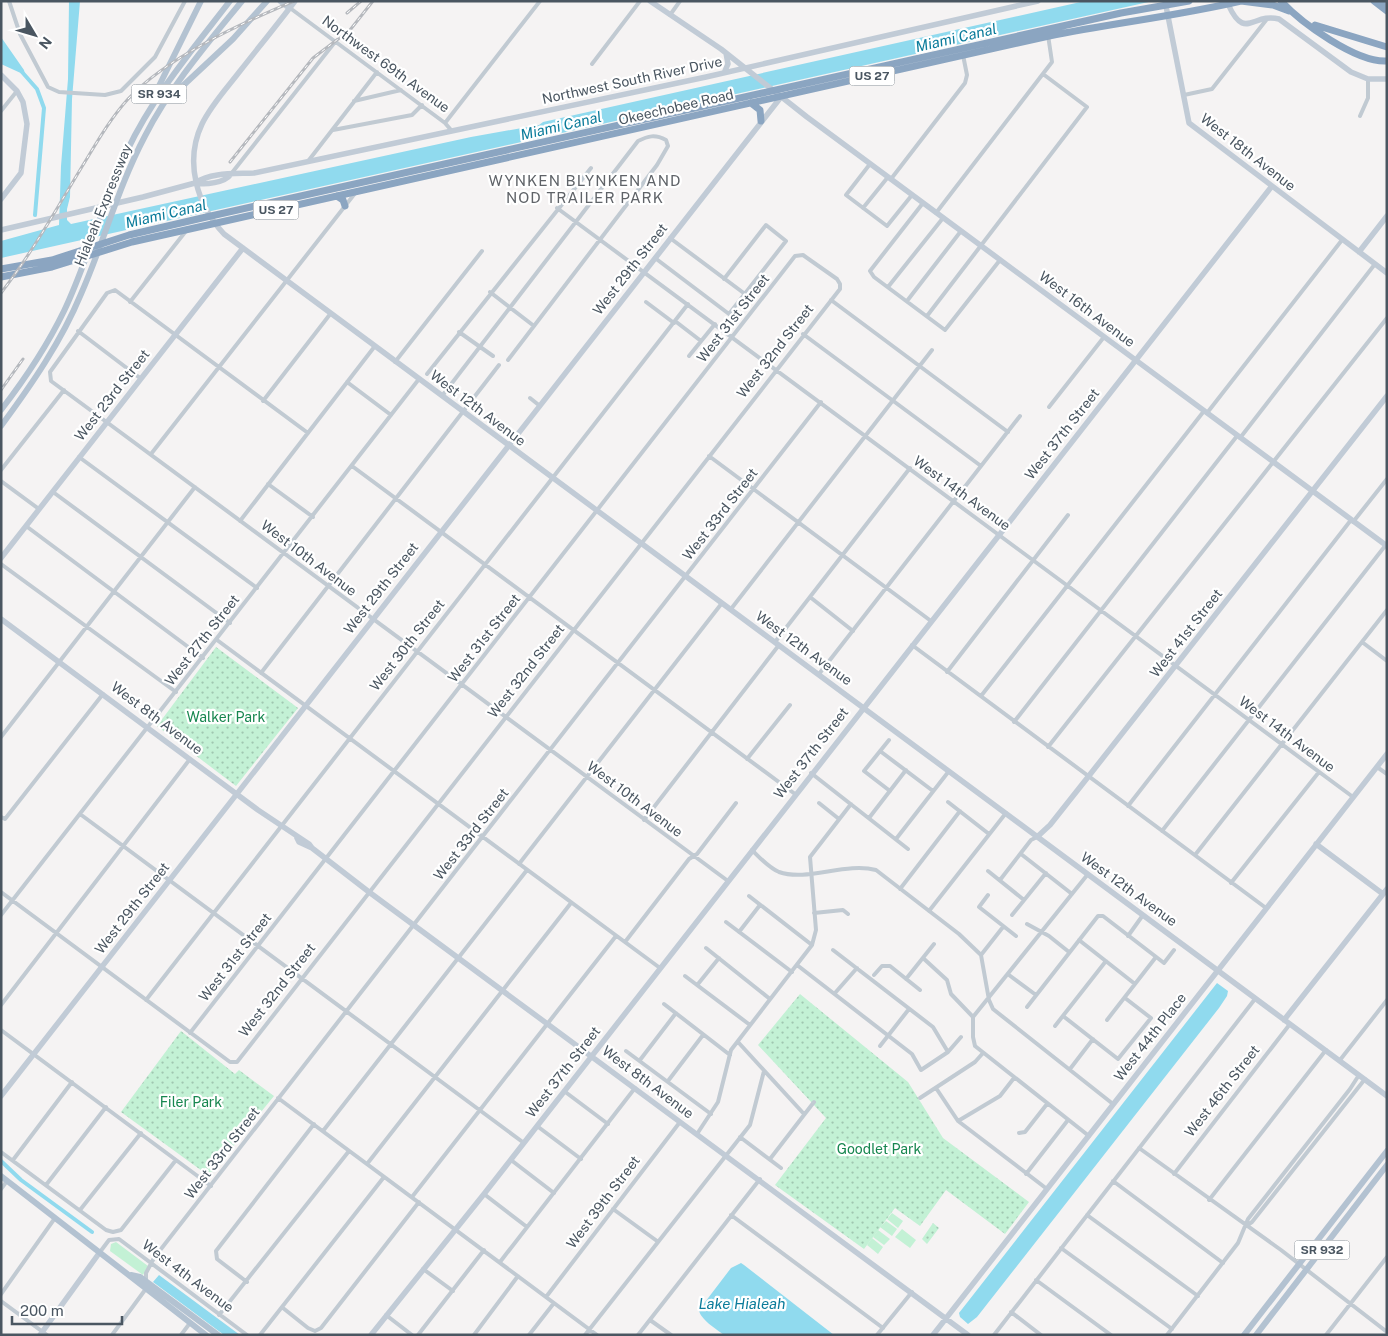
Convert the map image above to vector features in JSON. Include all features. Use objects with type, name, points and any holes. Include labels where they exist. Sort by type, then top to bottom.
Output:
[{"type":"highway","name":"Okeechobee Road","points":[[1,277],[52,267],[119,246],[214,223],[635,130],[1048,33],[1121,12],[1189,1]]},
{"type":"highway","name":"Okeechobee Road","points":[[1048,33],[1168,15],[1241,1]]},
{"type":"highway","points":[[1241,1],[1273,5],[1294,13]]},
{"type":"highway","points":[[1281,1],[1294,13],[1354,54],[1387,61]]},
{"type":"highway","points":[[1374,1],[1387,11]]},
{"type":"highway","points":[[1308,23],[1387,47]]},
{"type":"highway","name":"Okeechobee Road","points":[[1,269],[52,260],[129,235],[208,214],[371,180],[771,89],[963,52]]},
{"type":"highway","points":[[751,103],[760,110],[761,121]]},
{"type":"highway","points":[[356,192],[371,180]]},
{"type":"highway","points":[[337,196],[343,200],[345,206]]},
{"type":"main road","points":[[151,107],[154,95],[201,1]]},
{"type":"main road","name":"Hialeah Expressway","points":[[1,410],[51,336],[82,269],[128,150],[151,107],[180,65],[230,1]]},
{"type":"main road","name":"Hialeah Expressway","points":[[1,426],[50,356],[75,308],[119,194],[146,135],[167,100],[242,1]]},
{"type":"main road","points":[[167,100],[231,41],[260,4],[267,1]]},
{"type":"main road","name":"SR 932","points":[[1244,1335],[1387,1150]]},
{"type":"main road","name":"SR 932","points":[[1255,1335],[1387,1165]]},
{"type":"main road","name":"West 4th Avenue","points":[[1,1176],[131,1275],[146,1282],[218,1335]]},
{"type":"main road","points":[[1350,1212],[1362,1194],[1360,1184]]},
{"type":"main road","name":"West 4th Avenue","points":[[131,1275],[136,1283],[206,1335]]},
{"type":"main road","points":[[1255,1321],[1258,1325],[1255,1335]]},
{"type":"main road","points":[[190,1323],[201,1322]]},
{"type":"street","points":[[9,1],[17,26],[43,80],[52,90],[109,95],[118,93],[125,88],[161,50],[186,1]]},
{"type":"street","name":"Northwest 69th Avenue","points":[[280,1],[446,122],[451,130]]},
{"type":"street","points":[[195,183],[194,148],[202,124],[214,105],[294,1]]},
{"type":"street","points":[[446,122],[540,1]]},
{"type":"street","points":[[592,64],[640,1]]},
{"type":"street","name":"West 16th Avenue","points":[[650,1],[726,53],[870,164],[1386,546]]},
{"type":"street","points":[[670,15],[680,1]]},
{"type":"street","name":"Northwest South River Drive","points":[[2,229],[70,215],[195,183],[201,179],[242,174],[744,68],[759,67],[1038,1]]},
{"type":"street","points":[[1228,4],[1234,19],[1239,23],[1246,24],[1267,19],[1280,19],[1351,72],[1368,79],[1387,79]]},
{"type":"street","name":"West 18th Avenue","points":[[1166,6],[1189,122],[1387,273]]},
{"type":"street","points":[[1184,95],[1212,89],[1267,19]]},
{"type":"street","points":[[936,213],[1052,62],[1048,33]]},
{"type":"street","points":[[230,174],[335,42]]},
{"type":"street","points":[[863,208],[890,178],[965,83],[967,75],[963,52]]},
{"type":"street","points":[[724,73],[728,64],[726,53]]},
{"type":"street","points":[[755,76],[759,67]]},
{"type":"street","points":[[309,160],[377,72]]},
{"type":"street","points":[[927,316],[1087,107],[1043,74]]},
{"type":"street","points":[[1,199],[21,173],[27,124],[23,102],[17,90],[3,76]]},
{"type":"street","points":[[1360,116],[1368,98],[1368,79]]},
{"type":"street","points":[[1,110],[17,90]]},
{"type":"street","points":[[354,101],[401,90]]},
{"type":"street","name":"West 29th Street","points":[[1,1096],[781,96]]},
{"type":"street","points":[[333,130],[412,115],[422,105]]},
{"type":"street","points":[[635,130],[638,141]]},
{"type":"street","points":[[442,396],[638,141],[651,136],[662,137],[668,143],[657,165],[508,360]]},
{"type":"street","points":[[870,164],[846,195],[887,226],[912,195]]},
{"type":"street","points":[[237,166],[242,174]]},
{"type":"street","points":[[427,374],[490,292],[591,168]]},
{"type":"street","name":"West 12th Avenue","points":[[195,183],[208,214],[214,223],[243,248],[1387,1096]]},
{"type":"street","name":"West 37th Street","points":[[371,1335],[524,1143],[863,706],[1272,186]]},
{"type":"street","points":[[151,454],[356,192]]},
{"type":"street","points":[[923,203],[870,271],[945,330],[1000,260]]},
{"type":"street","name":"West 14th Avenue","points":[[558,208],[599,240],[778,369],[1353,797]]},
{"type":"street","points":[[1359,252],[1387,216]]},
{"type":"street","points":[[888,287],[943,218]]},
{"type":"street","points":[[1,225],[2,229]]},
{"type":"street","points":[[654,258],[729,314],[786,241],[766,225],[724,279]]},
{"type":"street","points":[[130,302],[187,230]]},
{"type":"street","points":[[907,301],[961,231]]},
{"type":"street","points":[[670,238],[745,294]]},
{"type":"street","points":[[981,696],[1342,240]]},
{"type":"street","name":"West 23rd Street","points":[[3,553],[53,492],[243,248]]},
{"type":"street","points":[[395,362],[482,251]]},
{"type":"street","name":"West 32nd Street","points":[[190,1032],[234,1063],[507,717],[837,292],[840,284],[837,279],[803,255],[795,256]]},
{"type":"street","name":"West 31st Street","points":[[190,1032],[734,337],[795,256]]},
{"type":"street","points":[[1014,722],[1375,264]]},
{"type":"street","points":[[140,378],[78,331],[107,293],[115,290],[308,433]]},
{"type":"street","points":[[490,292],[534,326]]},
{"type":"street","points":[[831,300],[1008,432]]},
{"type":"street","points":[[646,302],[701,341]]},
{"type":"street","name":"West 30th Street","points":[[146,1000],[688,304]]},
{"type":"street","points":[[263,400],[331,313]]},
{"type":"street","points":[[1048,746],[1387,318]]},
{"type":"street","points":[[688,356],[715,324]]},
{"type":"street","name":"West 10th Avenue","points":[[78,331],[49,376],[51,381],[728,881]]},
{"type":"street","points":[[459,332],[493,356]]},
{"type":"street","points":[[803,334],[981,466]]},
{"type":"street","points":[[1049,407],[1104,337]]},
{"type":"street","points":[[240,520],[375,346]]},
{"type":"street","points":[[731,609],[932,350]]},
{"type":"street","points":[[261,673],[499,365]]},
{"type":"street","name":"West 27th Street","points":[[1,914],[313,517],[418,379]]},
{"type":"street","points":[[347,382],[391,415]]},
{"type":"street","points":[[1,470],[64,390]]},
{"type":"street","name":"West 41st Street","points":[[1000,880],[1031,840],[1050,825],[1387,396]]},
{"type":"street","points":[[530,398],[540,406]]},
{"type":"street","name":"West 33rd Street","points":[[146,1282],[146,1273],[152,1263],[278,1098],[821,402]]},
{"type":"street","points":[[819,674],[1020,416]]},
{"type":"street","points":[[709,456],[931,621]]},
{"type":"street","points":[[79,457],[257,588]]},
{"type":"street","points":[[352,466],[795,794]]},
{"type":"street","points":[[644,820],[810,597],[910,468]]},
{"type":"street","points":[[1128,806],[1387,479]]},
{"type":"street","points":[[1,481],[39,509]]},
{"type":"street","points":[[268,484],[313,517]]},
{"type":"street","points":[[1,737],[195,487]]},
{"type":"street","points":[[53,492],[230,623]]},
{"type":"street","points":[[947,672],[1068,515]]},
{"type":"street","points":[[26,526],[203,658]]},
{"type":"street","points":[[1162,831],[1386,546]]},
{"type":"street","points":[[1,564],[176,692]]},
{"type":"street","points":[[810,597],[853,631]]},
{"type":"street","points":[[518,864],[722,603]]},
{"type":"street","points":[[1195,855],[1387,610]]},
{"type":"street","name":"West 8th Avenue","points":[[1,618],[297,838],[299,842],[312,848],[968,1335]]},
{"type":"street","points":[[217,640],[660,968]]},
{"type":"street","points":[[1362,642],[1387,661]]},
{"type":"street","points":[[912,645],[1266,908]]},
{"type":"street","points":[[3,818],[103,693]]},
{"type":"street","points":[[747,759],[790,705]]},
{"type":"street","points":[[889,740],[864,771],[890,791]]},
{"type":"street","points":[[880,751],[933,791]]},
{"type":"street","name":"West 44th Place","points":[[933,1335],[1387,754]]},
{"type":"street","points":[[1,1005],[190,759]]},
{"type":"street","points":[[1376,767],[1387,774]]},
{"type":"street","points":[[869,818],[906,770]]},
{"type":"street","points":[[896,839],[949,771]]},
{"type":"street","points":[[1231,883],[1319,772]]},
{"type":"street","points":[[811,773],[908,849]]},
{"type":"street","points":[[948,802],[990,834]]},
{"type":"street","points":[[625,942],[736,803]]},
{"type":"street","points":[[819,803],[839,819]]},
{"type":"street","points":[[697,1134],[718,1102],[730,1055],[750,1025],[812,945],[816,930],[810,858],[851,804]]},
{"type":"street","points":[[900,889],[960,811]]},
{"type":"street","points":[[929,911],[1006,813]]},
{"type":"street","points":[[80,814],[524,1143]]},
{"type":"street","points":[[1284,1020],[1386,893],[1316,844]]},
{"type":"street","points":[[752,850],[780,872],[796,874],[862,866],[876,870],[929,911],[982,956],[989,1000],[994,1009],[1113,1104]]},
{"type":"street","points":[[1021,854],[1072,894]]},
{"type":"street","points":[[323,1131],[527,870]]},
{"type":"street","points":[[988,871],[1024,900]]},
{"type":"street","points":[[1012,915],[1046,873]]},
{"type":"street","points":[[1088,874],[974,1017],[973,1037],[975,1046],[983,1053],[1089,1136]]},
{"type":"street","points":[[1,892],[190,1032]]},
{"type":"street","points":[[988,895],[979,907],[1016,936]]},
{"type":"street","points":[[749,896],[812,945]]},
{"type":"street","points":[[367,1164],[571,903]]},
{"type":"street","points":[[739,932],[760,905]]},
{"type":"street","points":[[814,913],[843,910],[848,914]]},
{"type":"street","points":[[1027,1007],[1098,916],[1102,916],[1164,963],[1174,950]]},
{"type":"street","points":[[1128,936],[1144,916]]},
{"type":"street","points":[[726,922],[792,972]]},
{"type":"street","points":[[1028,924],[1069,952]]},
{"type":"street","points":[[982,956],[1003,927]]},
{"type":"street","points":[[412,1197],[616,936]]},
{"type":"street","points":[[1079,940],[1136,984]]},
{"type":"street","points":[[906,979],[934,944]]},
{"type":"street","points":[[706,948],[770,999]]},
{"type":"street","points":[[833,950],[933,1027],[948,1052]]},
{"type":"street","points":[[698,984],[718,958]]},
{"type":"street","points":[[923,958],[947,980],[951,994],[974,1017]]},
{"type":"street","points":[[1107,1020],[1156,958]]},
{"type":"street","points":[[1055,1026],[1106,961]]},
{"type":"street","points":[[797,964],[912,1054],[921,1070],[948,1052],[961,1037]]},
{"type":"street","points":[[874,976],[882,966],[890,966],[920,990]]},
{"type":"street","points":[[835,993],[857,968]]},
{"type":"street","points":[[1009,974],[1036,995]]},
{"type":"street","points":[[685,976],[750,1025]]},
{"type":"street","points":[[1063,1016],[1118,1059],[1151,1018],[1125,998]]},
{"type":"street","points":[[994,1335],[1255,998]]},
{"type":"street","points":[[1340,1060],[1387,1000]]},
{"type":"street","points":[[664,1004],[730,1055]]},
{"type":"street","points":[[880,1046],[909,1009]]},
{"type":"street","points":[[640,1060],[676,1013]]},
{"type":"street","name":"West 46th Street","points":[[1174,1174],[1290,1024]]},
{"type":"street","points":[[1,1030],[211,1186]]},
{"type":"street","points":[[668,1081],[703,1035]]},
{"type":"street","points":[[1070,1070],[1093,1039]]},
{"type":"street","points":[[738,1042],[804,1114]]},
{"type":"street","points":[[1209,1200],[1326,1050]]},
{"type":"street","points":[[626,1051],[711,1114]]},
{"type":"street","points":[[920,1098],[975,1062],[983,1053]]},
{"type":"street","points":[[584,1335],[656,1241],[750,1125],[764,1071]]},
{"type":"street","points":[[1168,1335],[1238,1243],[1248,1219],[1359,1075]]},
{"type":"street","points":[[958,1121],[1000,1096],[1014,1078]]},
{"type":"street","points":[[1246,1226],[1252,1222],[1365,1079]]},
{"type":"street","points":[[13,1160],[72,1082]]},
{"type":"street","points":[[500,1262],[635,1088]]},
{"type":"street","points":[[936,1088],[958,1121],[1047,1189]]},
{"type":"street","points":[[564,1091],[608,1124]]},
{"type":"street","points":[[278,1098],[597,1335]]},
{"type":"street","points":[[770,1159],[814,1102]]},
{"type":"street","points":[[1019,1133],[1025,1132],[1047,1104]]},
{"type":"street","points":[[46,1185],[106,1107]]},
{"type":"street","points":[[1026,1174],[1068,1120]]},
{"type":"street","name":"West 39th Street","points":[[546,1297],[680,1121]]},
{"type":"street","points":[[247,1282],[217,1259],[216,1251],[314,1124]]},
{"type":"street","points":[[537,1126],[581,1159]]},
{"type":"street","points":[[80,1210],[141,1133]]},
{"type":"street","points":[[740,1137],[781,1168]]},
{"type":"street","points":[[1139,1148],[1299,1264],[1385,1330],[1387,1324]]},
{"type":"street","points":[[219,1315],[349,1151]]},
{"type":"street","points":[[1,1152],[106,1230],[113,1232],[121,1230],[176,1160]]},
{"type":"street","points":[[510,1160],[554,1193]]},
{"type":"street","points":[[260,1335],[384,1177]]},
{"type":"street","points":[[638,1335],[760,1179]]},
{"type":"street","points":[[1,1189],[7,1181]]},
{"type":"street","points":[[1113,1181],[1223,1263]]},
{"type":"street","points":[[484,1194],[528,1227]]},
{"type":"street","points":[[283,1308],[308,1328],[315,1331],[321,1328],[419,1202]]},
{"type":"street","points":[[613,1209],[656,1241]]},
{"type":"street","points":[[731,1215],[883,1328]]},
{"type":"street","points":[[1087,1215],[1198,1296]]},
{"type":"street","points":[[1,1294],[55,1218]]},
{"type":"street","name":"West 4th Avenue","points":[[100,1252],[108,1240],[114,1238],[122,1241],[247,1335]]},
{"type":"street","points":[[1061,1248],[1172,1329]]},
{"type":"street","points":[[418,1335],[484,1250]]},
{"type":"street","points":[[1,1301],[43,1334],[100,1252]]},
{"type":"street","points":[[1326,1335],[1387,1257]]},
{"type":"street","points":[[423,1269],[453,1291]]},
{"type":"street","points":[[474,1335],[518,1276]]},
{"type":"street","points":[[1036,1280],[1111,1335]]},
{"type":"street","points":[[112,1335],[145,1290]]},
{"type":"street","points":[[877,1335],[912,1292]]},
{"type":"street","points":[[529,1335],[554,1303]]},
{"type":"street","points":[[1011,1312],[1042,1335]]},
{"type":"street","points":[[386,1315],[412,1335]]},
{"type":"street","points":[[650,1320],[671,1335]]},
{"type":"street","points":[[181,1335],[190,1323]]},
{"type":"green space","name":"Walker Park","points":[[216,647],[298,708],[236,786],[157,726]]},
{"type":"green space","name":"Goodlet Park","points":[[800,994],[908,1082],[943,1138],[1029,1202],[1005,1234],[946,1190],[920,1226],[895,1208],[864,1249],[775,1185],[826,1118],[758,1045]]},
{"type":"green space","name":"Filer Park","points":[[181,1031],[235,1074],[239,1070],[274,1096],[209,1176],[121,1112]]},
{"type":"green space","points":[[892,1213],[903,1221],[898,1228],[887,1219]]},
{"type":"green space","points":[[886,1221],[897,1229],[892,1236],[880,1227]]},
{"type":"green space","points":[[933,1223],[939,1228],[927,1244],[922,1239]]},
{"type":"green space","points":[[902,1229],[916,1240],[910,1248],[895,1237]]},
{"type":"green space","points":[[878,1230],[890,1239],[884,1245],[873,1237]]},
{"type":"green space","points":[[872,1238],[883,1247],[878,1254],[867,1245]]},
{"type":"green space","points":[[116,1242],[148,1266],[143,1275],[110,1251],[111,1244]]},
{"type":"water","name":"Miami Canal","points":[[69,1],[80,1],[72,99],[70,197],[67,209],[67,220],[71,224],[471,137],[539,125],[543,122],[1085,1],[1153,1],[1,258],[1,241],[59,225],[61,166],[68,79]]},
{"type":"water","points":[[1,37],[24,70],[25,75],[1,64]]},
{"type":"water","points":[[1217,983],[1228,991],[1219,1008],[977,1317],[968,1324],[960,1317],[959,1313]]},
{"type":"water","name":"Lake Hialeah","points":[[741,1263],[834,1335],[724,1335],[713,1327],[702,1317],[699,1310],[731,1268]]},
{"type":"water","points":[[159,1275],[240,1335],[224,1335],[153,1282]]},
{"type":"waterway","points":[[22,72],[37,89],[44,108],[35,215]]},
{"type":"waterway","points":[[1,1161],[21,1180],[92,1232]]},
{"type":"railway","points":[[1,293],[34,246],[104,131],[128,99],[163,69],[206,42],[294,1]]},
{"type":"railway","points":[[347,13],[361,1]]},
{"type":"railway","points":[[230,162],[313,58],[350,30],[373,1]]},
{"type":"railway","points":[[1,390],[23,359]]},
{"type":"district","name":"WYNKEN BLYNKEN AND NOD TRAILER PARK","points":[[585,190]]}]
